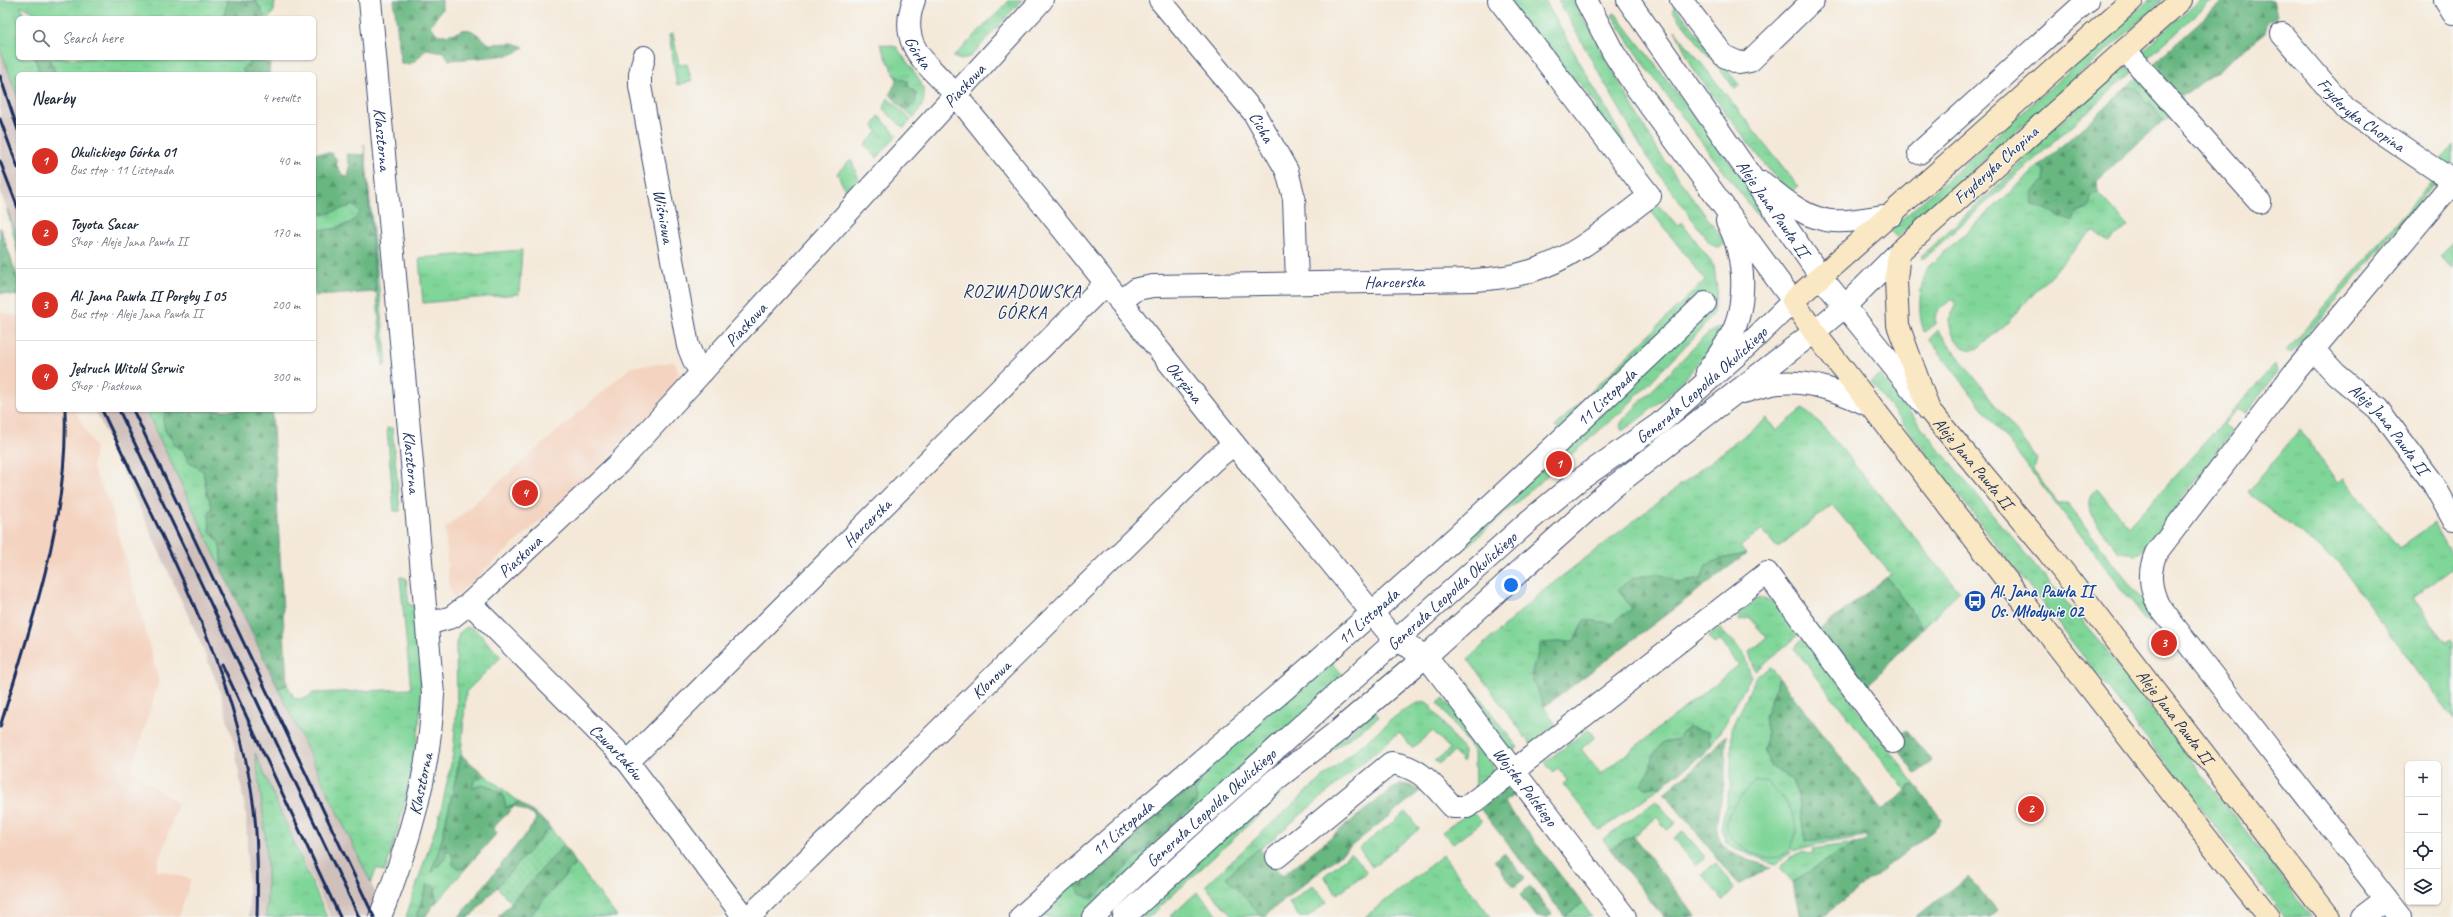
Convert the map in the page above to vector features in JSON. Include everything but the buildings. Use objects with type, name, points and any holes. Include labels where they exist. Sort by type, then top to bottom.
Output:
[{"type":"main road","name":"Fryderyka Chopina","points":[[1821,277],[2132,0]]},
{"type":"main road","name":"Fryderyka Chopina","points":[[1899,252],[2181,0]]},
{"type":"main road","points":[[1899,252],[1896,280],[1898,325],[1929,410]]},
{"type":"main road","name":"Generała Leopolda Okulickiego","points":[[1793,301],[1821,277]]},
{"type":"main road","points":[[1793,301],[1814,332],[2268,917]]},
{"type":"main road","name":"Aleje Jana Pawła II","points":[[1929,410],[2048,552],[2330,917]]},
{"type":"street","name":"Klasztorna","points":[[370,0],[434,694],[427,762],[414,818],[380,917]]},
{"type":"street","name":"Górka","points":[[914,0],[908,22],[910,40],[928,65],[955,94]]},
{"type":"street","name":"Piaskowa","points":[[428,624],[452,617],[470,604],[619,463],[1042,0]]},
{"type":"street","name":"Cicha","points":[[1160,0],[1254,113],[1287,172],[1294,198],[1297,282]]},
{"type":"street","name":"Harcerska","points":[[1120,302],[1137,289],[1153,286],[1297,282],[1474,280],[1514,276],[1532,271],[1573,252],[1650,196],[1498,0]]},
{"type":"street","points":[[1586,0],[1613,52],[1629,76],[1793,301]]},
{"type":"street","name":"Aleje Jana Pawła II","points":[[1628,0],[1821,277],[1929,410]]},
{"type":"street","points":[[1681,0],[1724,56],[1739,63],[1750,61],[1813,0]]},
{"type":"street","points":[[1919,153],[2088,0]]},
{"type":"street","points":[[2445,0],[2453,13]]},
{"type":"street","name":"Fryderyka Chopina","points":[[2282,34],[2346,109],[2453,182]]},
{"type":"street","points":[[2125,50],[2260,202]]},
{"type":"street","name":"Wiśniowa","points":[[644,58],[640,74],[640,86],[688,346],[695,363],[702,372]]},
{"type":"street","name":"Okrężna","points":[[955,94],[1234,444],[1372,613],[1395,640],[1426,656]]},
{"type":"street","points":[[1749,173],[1793,206],[1818,219],[1840,220],[1892,215]]},
{"type":"street","points":[[1693,394],[1735,328],[1743,285],[1740,261],[1733,232],[1706,181]]},
{"type":"street","points":[[2400,917],[2162,609],[2151,585],[2151,564],[2156,553],[2313,349],[2453,182]]},
{"type":"street","name":"Fryderyka Chopina","points":[[1814,332],[1844,307],[1899,252]]},
{"type":"street","name":"Harcerska","points":[[628,762],[1106,284]]},
{"type":"street","name":"Generała Leopolda Okulickiego","points":[[1093,917],[1138,872],[1530,520],[1582,478],[1659,424],[1793,301]]},
{"type":"street","name":"11 Listopada","points":[[1021,917],[1106,841],[1204,760],[1372,613],[1590,413],[1705,303]]},
{"type":"street","name":"Generała Leopolda Okulickiego","points":[[1124,917],[1275,780],[1338,731],[1426,656],[1612,488],[1814,332]]},
{"type":"street","name":"Aleje Jana Pawła II","points":[[2313,349],[2336,374],[2378,409],[2433,483],[2453,519]]},
{"type":"street","points":[[1732,395],[1778,383],[1805,383],[1846,394],[1872,406]]},
{"type":"street","name":"Klonowa","points":[[749,917],[1213,461],[1234,444]]},
{"type":"street","points":[[1277,857],[1391,763],[1407,765],[1426,777],[1453,807],[1467,807],[1768,574],[1893,742]]},
{"type":"street","name":"Czwartaków","points":[[470,604],[628,762],[744,917]]},
{"type":"street","name":"Wojska Polskiego","points":[[1426,656],[1625,917]]},
{"type":"street","points":[[2362,917],[2386,900]]},
{"type":"shaded area","points":[[0,48],[16,92],[16,233],[0,191]]},
{"type":"shaded area","points":[[0,312],[16,316],[16,412],[75,412],[95,447],[92,467],[110,504],[159,681],[131,771],[178,804],[156,870],[191,879],[179,917],[0,917]]},
{"type":"shaded area","points":[[675,362],[682,381],[594,472],[454,598],[449,588],[445,529],[631,367]]},
{"type":"shaded area","points":[[96,412],[147,412],[387,917],[330,917],[255,755],[263,812],[268,886],[266,917],[249,917],[246,815],[234,744],[219,688],[198,637]]},
{"type":"green space","points":[[0,0],[227,0],[224,16],[35,16],[34,12],[21,6],[24,16],[16,16],[16,60],[36,60],[39,72],[16,72],[16,92],[0,48]]},
{"type":"green space","points":[[227,0],[256,1],[264,16],[224,16]]},
{"type":"green space","points":[[253,0],[275,0],[274,11],[270,16],[262,15],[261,7]]},
{"type":"green space","points":[[394,0],[442,0],[442,9],[430,26],[438,35],[448,35],[468,30],[473,31],[489,44],[514,43],[524,47],[509,55],[449,60],[444,52],[426,49],[413,63],[401,64]]},
{"type":"green space","points":[[1010,0],[1022,0],[971,56],[961,60],[953,57]]},
{"type":"green space","points":[[1507,0],[1545,0],[1647,182],[1595,113],[1597,105],[1578,81],[1569,78]]},
{"type":"green space","points":[[1558,0],[1573,0],[1658,151],[1720,235],[1724,243],[1718,248],[1709,242],[1646,156]]},
{"type":"green space","points":[[2149,0],[2163,0],[1897,238],[1890,230]]},
{"type":"green space","points":[[2200,0],[2212,0],[2142,63],[2139,54]]},
{"type":"green space","points":[[2224,0],[2273,0],[2277,16],[2267,22],[2266,32],[2188,93],[2181,96],[2183,103],[2149,67]]},
{"type":"green space","points":[[1676,7],[1740,86],[1736,90],[1672,10]]},
{"type":"green space","points":[[1614,13],[1771,215],[1762,221],[1647,68],[1612,15]]},
{"type":"green space","points":[[1675,30],[1798,186],[1790,193],[1773,175],[1695,72]]},
{"type":"green space","points":[[673,34],[679,65],[687,64],[692,81],[677,85],[669,35]]},
{"type":"green space","points":[[880,44],[897,47],[920,81],[924,99],[921,108],[913,118],[900,106],[908,109],[915,102],[916,93],[894,74]]},
{"type":"green space","points":[[36,60],[50,60],[55,72],[39,72]]},
{"type":"green space","points":[[50,60],[253,60],[242,69],[244,72],[55,72]]},
{"type":"green space","points":[[253,60],[260,60],[270,64],[269,72],[244,72],[242,69]]},
{"type":"green space","points":[[2128,67],[2133,71],[1923,259],[1921,256],[2000,184],[2053,129],[2124,68]]},
{"type":"green space","points":[[894,74],[901,79],[908,81],[909,88],[916,93],[916,102],[908,109],[900,106],[890,94],[897,80]]},
{"type":"green space","points":[[2139,76],[2173,118],[2163,120],[2150,103],[2145,102],[2140,92],[2128,87],[2125,89]]},
{"type":"green space","points":[[2128,87],[2135,88],[2139,91],[2145,102],[2150,103],[2163,120],[2097,181],[2098,193],[2091,195],[2090,207],[2077,211],[2073,222],[2033,205],[2032,192],[2044,181],[2045,170],[2039,166]]},
{"type":"green space","points":[[888,98],[911,120],[904,128],[883,109]]},
{"type":"green space","points":[[879,116],[897,135],[877,158],[865,145],[877,132],[874,125]]},
{"type":"green space","points":[[364,144],[386,356],[386,364],[383,367]]},
{"type":"green space","points":[[2453,145],[2453,164],[2451,166],[2442,160]]},
{"type":"green space","points":[[316,153],[331,153],[336,158],[336,164],[339,170],[348,178],[350,166],[346,154],[365,155],[376,292],[316,296],[316,229],[334,229],[346,225],[352,222],[360,212],[353,205],[323,215],[316,209]]},
{"type":"green space","points":[[851,159],[859,179],[846,192],[837,173]]},
{"type":"green space","points":[[2039,166],[2046,170],[2044,181],[2032,192],[2033,205],[2046,208],[2062,218],[2090,207],[2091,195],[2098,193],[2128,226],[2109,243],[2094,231],[2090,232],[2006,324],[1978,348],[1966,349],[1954,337],[1949,319],[1956,306],[1954,301],[1951,300],[1937,313],[1935,324],[1924,332],[1920,316],[1920,299],[1928,267]]},
{"type":"green space","points":[[2434,180],[2436,183],[2292,352],[2286,351]]},
{"type":"green space","points":[[353,205],[360,212],[355,221],[328,231],[316,229],[316,209],[323,215]]},
{"type":"green space","points":[[1658,205],[1677,225],[1682,222],[1714,266],[1717,291],[1713,313],[1697,334],[1622,411],[1566,459],[1563,457],[1551,469],[1552,471],[1463,550],[1438,568],[1536,470],[1545,471],[1587,431],[1587,422],[1563,431],[1555,427],[1705,280],[1651,211]]},
{"type":"green space","points":[[7,209],[16,233],[16,245]]},
{"type":"green space","points":[[0,227],[16,273],[16,296],[0,293]]},
{"type":"green space","points":[[2453,241],[2453,268],[2440,256]]},
{"type":"green space","points":[[522,250],[519,294],[423,303],[419,258]]},
{"type":"green space","points":[[1720,327],[1723,330],[1690,373],[1651,410],[1622,431],[1620,425],[1623,420],[1707,334]]},
{"type":"green space","points":[[1938,330],[2037,459],[2034,470],[2058,503],[2067,503],[2164,629],[2147,621],[1929,339]]},
{"type":"green space","points":[[2275,364],[2277,372],[2246,414],[2238,409],[2224,424],[2232,432],[2142,552],[2136,554],[2119,552],[2101,530],[2092,513],[2090,504],[2091,496],[2097,489],[2129,527]]},
{"type":"green space","points":[[1880,375],[1990,512],[2101,643],[2312,917],[2285,917],[1871,382]]},
{"type":"green space","points":[[1803,409],[1821,424],[1959,591],[1923,628],[1887,577],[1891,574],[1832,505],[1777,548],[1762,529],[1740,547],[1746,554],[1720,559],[1701,579],[1679,583],[1658,574],[1618,589],[1633,609],[1612,623],[1584,620],[1574,641],[1541,643],[1531,675],[1544,707],[1556,725],[1531,745],[1468,659],[1543,591],[1767,418],[1776,431]]},
{"type":"green space","points":[[147,412],[166,412],[164,423],[167,433],[184,451],[188,460],[203,470],[207,493],[212,507],[210,531],[220,544],[222,570]]},
{"type":"green space","points":[[166,412],[272,412],[287,685],[278,688],[222,570],[220,544],[210,531],[209,514],[212,507],[207,493],[203,471],[188,461],[184,451],[175,445],[165,430],[163,420]]},
{"type":"green space","points":[[387,428],[392,428],[400,511],[394,511]]},
{"type":"green space","points":[[2300,429],[2337,482],[2344,478],[2399,548],[2434,523],[2453,557],[2453,568],[2413,598],[2446,642],[2451,639],[2453,642],[2453,719],[2337,561],[2248,493]]},
{"type":"green space","points":[[1746,554],[1544,707],[1531,675],[1541,643],[1574,641],[1584,620],[1612,623],[1632,609],[1618,589],[1633,578],[1658,573],[1679,583],[1701,579],[1706,565],[1720,559]]},
{"type":"green space","points":[[400,577],[406,578],[409,605],[414,605],[419,652],[421,700],[417,744],[409,787],[392,851],[385,872],[377,868],[371,883],[278,688],[287,685],[295,699],[307,698],[313,693],[411,689]]},
{"type":"green space","points":[[1887,577],[1923,628],[1861,692],[1817,632]]},
{"type":"green space","points":[[1764,598],[1775,603],[1799,635],[1755,671],[1749,652],[1767,638],[1750,618],[1739,620],[1739,613],[1756,599]]},
{"type":"green space","points":[[467,627],[475,629],[501,657],[466,692],[461,754],[441,843],[432,870],[446,849],[452,853],[461,869],[466,868],[435,904],[437,900],[427,884],[416,917],[406,917],[441,811],[453,754],[457,707],[456,645],[459,633]]},
{"type":"green space","points":[[1719,628],[1743,652],[1751,676],[1725,724],[1710,746],[1709,732],[1663,742],[1652,757],[1650,771],[1641,785],[1646,788],[1663,785],[1600,831],[1563,784],[1568,780],[1558,768],[1552,772],[1545,762],[1589,729],[1595,737],[1581,749],[1601,774],[1739,665],[1720,640],[1714,644],[1708,637]]},
{"type":"green space","points":[[1804,637],[1915,784],[1909,785],[1906,791],[1794,648]]},
{"type":"green space","points":[[1329,660],[1345,677],[1082,917],[1029,917]]},
{"type":"green space","points":[[1770,667],[1779,678],[1765,717],[1767,731],[1764,749],[1770,766],[1792,780],[1799,799],[1805,841],[1868,834],[1868,836],[1814,845],[1794,851],[1790,848],[1796,832],[1782,856],[1789,849],[1791,853],[1775,864],[1735,849],[1726,842],[1721,828],[1730,787],[1732,729],[1756,677]]},
{"type":"green space","points":[[1779,678],[1882,810],[1906,791],[1909,785],[1915,784],[1942,820],[1939,826],[1822,917],[1800,917],[1792,882],[1855,843],[1867,841],[1868,834],[1805,841],[1799,799],[1792,780],[1770,766],[1764,749],[1767,731],[1765,717]]},
{"type":"green space","points":[[1467,681],[1518,748],[1510,749],[1461,685]]},
{"type":"green space","points":[[1444,698],[1493,765],[1493,775],[1475,788],[1474,752],[1438,703]]},
{"type":"green space","points":[[1424,701],[1428,703],[1464,751],[1463,763],[1454,752],[1438,764],[1435,761],[1450,749],[1433,731],[1412,748],[1399,732],[1227,877],[1261,915],[1233,917],[1205,886],[1306,792],[1388,722],[1401,712]]},
{"type":"green space","points":[[1375,711],[1379,717],[1318,760],[1149,917],[1132,917],[1213,844]]},
{"type":"green space","points":[[1688,727],[1709,732],[1710,746],[1703,755],[1663,785],[1646,788],[1641,785],[1650,771],[1652,757],[1663,742],[1676,740]]},
{"type":"green space","points":[[1906,730],[1932,761],[1916,774],[1893,742]]},
{"type":"green space","points":[[1726,735],[1725,778],[1717,824],[1719,839],[1724,846],[1734,854],[1771,867],[1739,885],[1664,793],[1706,758]]},
{"type":"green space","points":[[255,753],[327,917],[266,917],[266,855],[263,815]]},
{"type":"green space","points":[[461,755],[485,775],[474,781],[473,787],[486,785],[503,794],[506,808],[519,802],[546,822],[550,828],[470,917],[459,917],[536,821],[535,816],[515,806],[493,828],[497,833],[466,868],[461,869],[453,865],[452,853],[446,850],[445,859],[431,873],[441,843]]},
{"type":"green space","points":[[1198,772],[1200,783],[1195,792],[1197,798],[1196,803],[1092,899],[1080,894],[1074,883]]},
{"type":"green space","points":[[485,775],[519,802],[505,808],[505,802],[472,788],[473,781]]},
{"type":"green space","points":[[1756,781],[1767,781],[1790,807],[1794,818],[1796,828],[1792,845],[1782,856],[1775,858],[1760,856],[1752,853],[1737,843],[1725,827],[1729,814],[1737,802],[1746,790]]},
{"type":"green space","points":[[1402,784],[1413,786],[1420,791],[1269,912],[1266,917],[1262,917],[1226,877],[1259,848],[1282,876],[1394,787]]},
{"type":"green space","points":[[1502,788],[1511,788],[1518,792],[1504,802],[1582,903],[1565,917],[1478,806]]},
{"type":"green space","points":[[1656,801],[1676,823],[1667,830],[1657,817],[1633,836],[1610,849],[1603,839]]},
{"type":"green space","points":[[1471,811],[1482,822],[1453,844],[1442,832]]},
{"type":"green space","points":[[1406,812],[1419,829],[1372,867],[1359,848]]},
{"type":"green space","points":[[550,828],[564,845],[511,902],[497,887]]},
{"type":"green space","points":[[1683,831],[1705,857],[1695,865],[1674,838]]},
{"type":"green space","points":[[1633,836],[1696,917],[1663,917],[1610,849]]},
{"type":"green space","points":[[1855,843],[1792,882],[1780,867],[1793,856],[1805,851],[1809,854],[1814,853],[1813,849]]},
{"type":"green space","points":[[564,845],[576,863],[529,917],[498,917]]},
{"type":"green space","points":[[1351,853],[1367,872],[1337,894],[1324,876]]},
{"type":"green space","points":[[1504,853],[1525,878],[1514,887],[1494,860]]},
{"type":"green space","points":[[1443,855],[1491,917],[1365,917]]},
{"type":"green space","points":[[576,863],[617,917],[529,917]]},
{"type":"green space","points":[[1716,863],[1734,889],[1723,901],[1702,874]]},
{"type":"green space","points":[[1968,876],[1997,911],[1990,917],[1916,917]]},
{"type":"green space","points":[[427,884],[436,887],[435,894],[437,900],[425,917],[416,917]]},
{"type":"green space","points":[[1313,885],[1327,902],[1307,917],[1299,917],[1289,903]]},
{"type":"green space","points":[[1530,886],[1552,914],[1548,917],[1537,917],[1520,895]]},
{"type":"green space","points":[[1197,892],[1220,917],[1170,917]]},
{"type":"green space","points":[[1582,903],[1592,917],[1565,917]]},
{"type":"railway","points":[[0,76],[16,124]]},
{"type":"railway","points":[[0,119],[16,163]]},
{"type":"railway","points":[[0,161],[16,203]]},
{"type":"railway","points":[[0,727],[46,571],[61,491],[65,451],[65,412]]},
{"type":"railway","points":[[103,412],[193,604],[214,653],[231,704],[245,755],[254,808],[258,889],[257,917]]},
{"type":"railway","points":[[120,412],[359,917]]},
{"type":"railway","points":[[134,412],[374,917]]},
{"type":"railway","points":[[222,664],[340,917]]},
{"type":"place","name":"Okulickiego Górka 01","points":[[1559,464]]},
{"type":"place","name":"Jędruch Witold Serwis","points":[[525,493]]},
{"type":"place","name":"Al. Jana Pawła II Os. Młodynie 02","points":[[1975,601]]},
{"type":"place","name":"Al. Jana Pawła II Poręby I 05","points":[[2164,643]]},
{"type":"place","name":"Toyota Sacar","points":[[2031,809]]},
{"type":"district","name":"ROZWADOWSKA GÓRKA","points":[[1022,301]]}]
